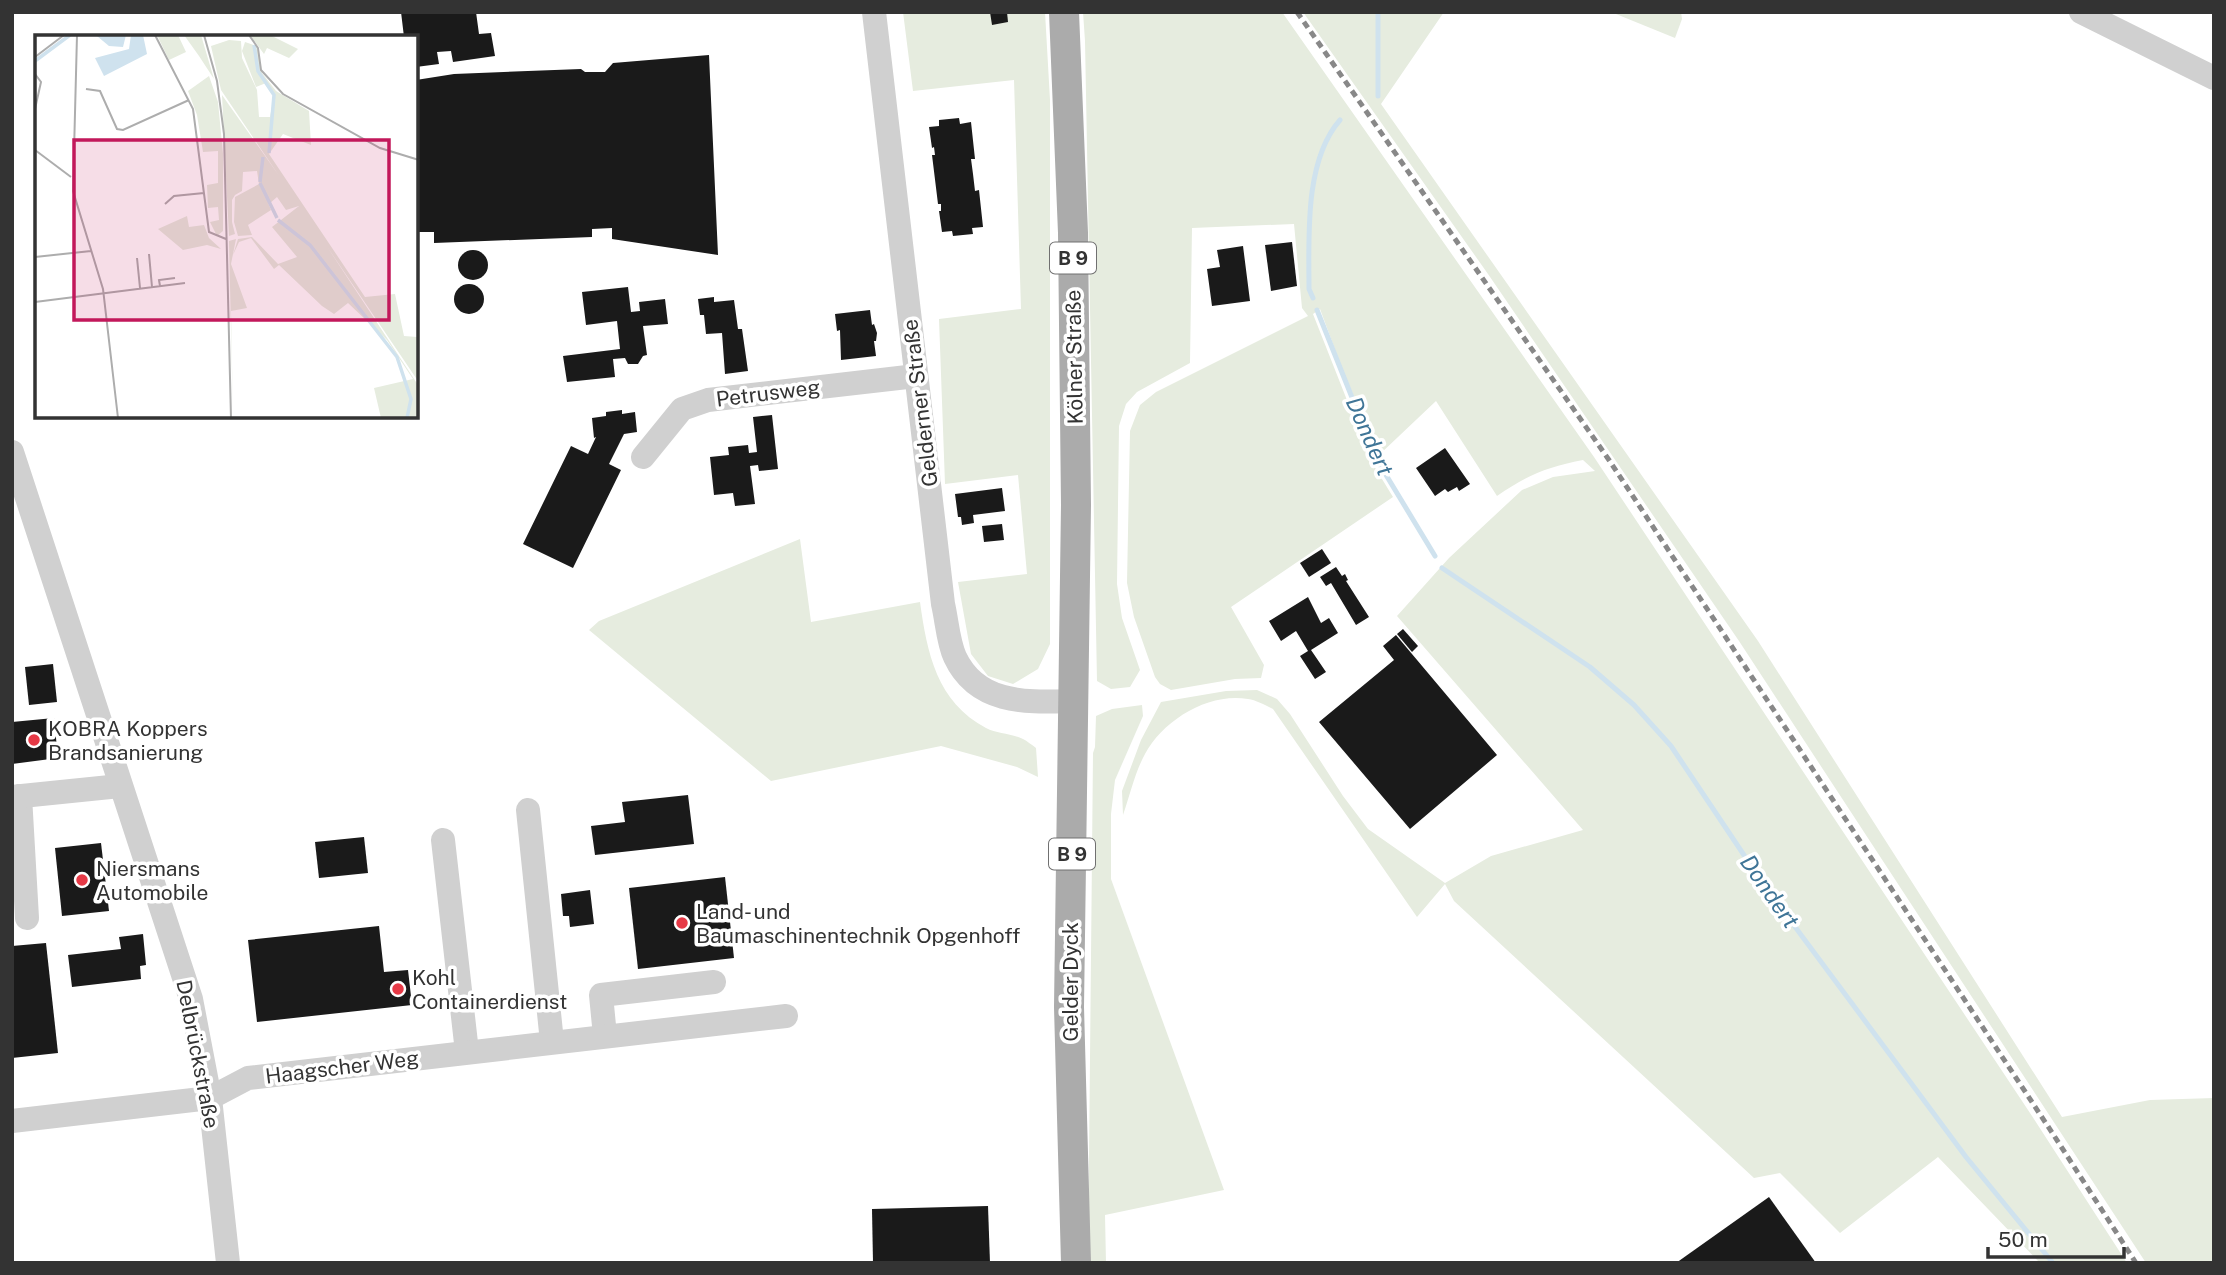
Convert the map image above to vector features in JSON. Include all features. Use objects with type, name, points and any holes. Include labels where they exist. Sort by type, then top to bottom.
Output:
[{"type":"main road","name":"Kölner Straße","points":[[1064,12],[1073,233],[1076,505],[1074,701]]},
{"type":"main road","name":"Gelder Dyck","points":[[1074,701],[1069,1007],[1076,1263]]},
{"type":"street","name":"Gelderner Straße","points":[[874,12],[943,604],[954,655],[976,686],[995,696],[1015,702],[1074,701]]},
{"type":"street","points":[[2081,12],[2214,78]]},
{"type":"street","name":"Petrusweg","points":[[643,457],[682,409],[708,400],[916,376]]},
{"type":"street","name":"Delbrückstraße","points":[[12,452],[191,999],[210,1098],[228,1263]]},
{"type":"street","points":[[27,918],[16,797],[120,786]]},
{"type":"street","points":[[528,810],[552,1042]]},
{"type":"street","points":[[443,840],[467,1052]]},
{"type":"street","points":[[605,1036],[601,995],[714,982]]},
{"type":"street","name":"Haagscher Weg","points":[[12,1121],[210,1098],[248,1077],[786,1016]]},
{"type":"shaded area","points":[[903,12],[1045,12],[1050,100],[1050,644],[1038,669],[1013,684],[988,676],[971,654],[958,582],[1027,574],[1018,475],[945,484],[939,319],[1021,309],[1014,80],[913,91]]},
{"type":"shaded area","points":[[1083,12],[1282,12],[1594,457],[2127,1263],[2040,1263],[1938,1157],[1840,1233],[1780,1173],[1754,1178],[1454,901],[1445,884],[1417,917],[1273,709],[1260,703],[1248,699],[1218,700],[1203,704],[1175,720],[1163,730],[1145,754],[1123,815],[1122,791],[1141,740],[1161,702],[1226,691],[1257,690],[1277,699],[1290,714],[1343,796],[1368,829],[1445,883],[1491,856],[1583,830],[1397,616],[1449,558],[1522,490],[1553,477],[1595,471],[1583,460],[1559,466],[1528,477],[1497,496],[1436,401],[1379,455],[1320,309],[1313,314],[1371,461],[1393,497],[1231,607],[1264,665],[1261,678],[1235,679],[1171,690],[1160,684],[1155,677],[1134,617],[1127,583],[1130,431],[1140,405],[1156,392],[1308,316],[1302,308],[1294,224],[1192,228],[1190,363],[1137,392],[1126,404],[1119,426],[1117,584],[1122,618],[1140,670],[1130,687],[1111,689],[1097,681]]},
{"type":"shaded area","points":[[1303,12],[1444,12],[1381,104],[1758,641],[2062,1117],[2150,1100],[2214,1098],[2214,1263],[2146,1263],[1739,641],[1488,274]]},
{"type":"shaded area","points":[[1611,12],[1681,12],[1682,19],[1675,38]]},
{"type":"shaded area","points":[[800,539],[811,622],[920,602],[926,640],[945,690],[956,705],[986,728],[1018,737],[1036,748],[1038,777],[1017,767],[941,746],[771,781],[589,630],[599,621]]},
{"type":"shaded area","points":[[1142,705],[1143,716],[1115,780],[1111,814],[1111,879],[1224,1190],[1105,1215],[1106,1263],[1088,1263],[1093,753],[1096,716],[1112,709]]},
{"type":"building","points":[[401,12],[476,12],[479,34],[491,33],[495,56],[453,62],[451,51],[437,52],[439,64],[418,67],[418,35],[404,35]]},
{"type":"building","points":[[990,12],[1007,12],[1008,22],[992,25]]},
{"type":"building","points":[[709,55],[718,255],[612,239],[612,228],[592,229],[592,237],[434,243],[434,232],[418,232],[418,80],[454,74],[581,69],[585,72],[605,72],[613,63]]},
{"type":"building","points":[[959,118],[960,124],[971,122],[975,159],[971,159],[975,191],[979,190],[983,227],[972,228],[973,234],[953,236],[952,231],[942,232],[939,211],[941,204],[938,204],[932,155],[935,155],[929,127],[939,126],[939,120]]},
{"type":"building","points":[[1292,242],[1297,286],[1271,291],[1265,245]]},
{"type":"building","points":[[1243,246],[1250,301],[1212,306],[1207,269],[1220,267],[1217,250]]},
{"type":"building","points":[[473,250],[483,255],[488,265],[483,275],[473,280],[463,275],[458,265],[463,255]]},
{"type":"building","points":[[469,284],[479,289],[484,299],[479,309],[469,314],[459,309],[454,299],[459,289]]},
{"type":"building","points":[[628,287],[631,312],[640,311],[639,302],[665,299],[668,324],[643,326],[647,355],[643,356],[638,364],[628,364],[625,358],[613,359],[615,377],[567,382],[563,356],[620,349],[617,321],[586,325],[582,292]]},
{"type":"building","points":[[714,297],[714,302],[734,300],[738,329],[742,329],[748,371],[725,374],[722,333],[706,334],[704,315],[700,315],[698,299]]},
{"type":"building","points":[[870,310],[872,325],[874,324],[877,333],[874,341],[876,356],[841,360],[840,330],[837,331],[835,314]]},
{"type":"building","points":[[622,410],[622,414],[635,412],[637,432],[624,434],[609,464],[621,470],[573,568],[523,544],[571,446],[588,454],[596,437],[594,438],[592,418],[606,416],[606,412]]},
{"type":"building","points":[[772,415],[778,469],[759,471],[758,465],[750,466],[755,504],[735,506],[733,493],[714,495],[710,457],[729,455],[728,447],[748,445],[749,453],[757,452],[753,417]]},
{"type":"building","points":[[1445,448],[1470,484],[1459,491],[1457,487],[1448,492],[1445,489],[1435,496],[1416,468]]},
{"type":"building","points":[[1002,488],[1005,511],[973,515],[974,523],[962,525],[961,517],[958,517],[955,494]]},
{"type":"building","points":[[1002,524],[1004,540],[984,542],[982,526]]},
{"type":"building","points":[[1322,549],[1331,563],[1309,577],[1300,563]]},
{"type":"building","points":[[1336,567],[1342,576],[1345,574],[1348,580],[1346,581],[1369,617],[1356,625],[1331,583],[1326,586],[1320,577]]},
{"type":"building","points":[[1308,597],[1321,623],[1329,618],[1338,633],[1311,650],[1326,672],[1315,679],[1300,656],[1308,651],[1296,631],[1281,641],[1269,621]]},
{"type":"building","points":[[1403,629],[1418,646],[1412,652],[1397,634]]},
{"type":"building","points":[[1396,635],[1497,755],[1410,829],[1319,722],[1394,660],[1383,646]]},
{"type":"building","points":[[53,664],[57,702],[29,705],[25,667]]},
{"type":"building","name":"KOBRA Koppers Brandsanierung","points":[[54,718],[58,758],[12,764],[12,722]]},
{"type":"building","points":[[688,795],[694,844],[595,855],[591,826],[625,822],[622,802]]},
{"type":"building","points":[[364,837],[368,873],[319,878],[315,842]]},
{"type":"building","name":"Niersmans Automobile","points":[[101,843],[109,911],[62,916],[55,848]]},
{"type":"building","name":"Land- und Baumaschinentechnik Opgenhoff","points":[[725,877],[734,958],[638,969],[629,888]]},
{"type":"building","points":[[590,890],[594,924],[570,927],[569,916],[563,916],[561,894]]},
{"type":"building","points":[[379,926],[384,972],[408,970],[412,1005],[257,1022],[248,940]]},
{"type":"building","points":[[143,934],[146,965],[140,966],[141,979],[72,987],[68,955],[121,949],[119,937]]},
{"type":"building","points":[[46,943],[58,1053],[12,1058],[12,946]]},
{"type":"building","points":[[1769,1197],[1816,1263],[1676,1263]]},
{"type":"building","points":[[988,1206],[990,1263],[873,1263],[872,1209]]},
{"type":"waterway","name":"Dondert","points":[[1378,12],[1378,96]]},
{"type":"waterway","name":"Dondert","points":[[1313,298],[1309,289],[1309,224],[1314,178],[1328,137],[1340,120]]},
{"type":"waterway","name":"Dondert","points":[[1317,310],[1377,460],[1435,556]]},
{"type":"waterway","name":"Dondert","points":[[1442,568],[1590,667],[1634,705],[1671,746],[1764,885],[1966,1157],[2053,1263]]},
{"type":"railway","points":[[1297,12],[1609,460],[2136,1263]]},
{"type":"place","name":"KOBRA Koppers Brandsanierung","points":[[34,740]]},
{"type":"place","name":"Niersmans Automobile","points":[[82,880]]},
{"type":"place","name":"Land- und Baumaschinentechnik Opgenhoff","points":[[682,923]]},
{"type":"place","name":"Kohl Containerdienst","points":[[398,989]]}]
